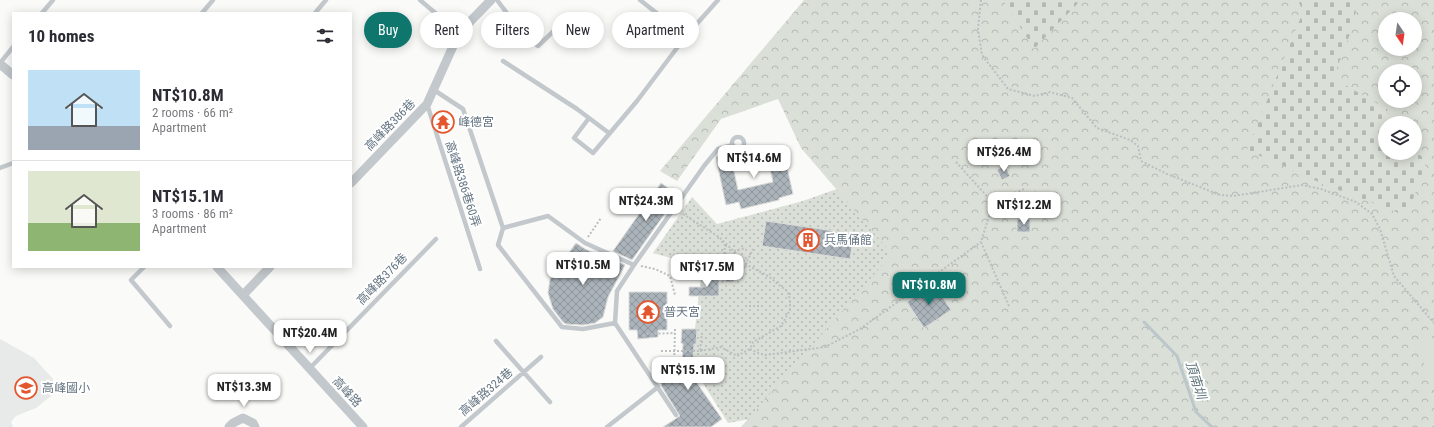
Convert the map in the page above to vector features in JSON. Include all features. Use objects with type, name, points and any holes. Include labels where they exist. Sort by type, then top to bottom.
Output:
[{"type":"street","name":"高峰路386巷","points":[[473,19],[491,0]]},
{"type":"street","name":"高峰路386巷","points":[[352,182],[427,104],[452,48]]},
{"type":"street","points":[[0,63],[12,74]]},
{"type":"street","name":"高峰路","points":[[218,268],[363,427]]},
{"type":"street","points":[[243,295],[269,268]]},
{"type":"street","points":[[229,427],[233,423],[243,418],[253,423],[255,427]]},
{"type":"lane","points":[[43,12],[53,0]]},
{"type":"lane","points":[[203,12],[213,0]]},
{"type":"lane","points":[[316,12],[326,0]]},
{"type":"lane","points":[[420,0],[434,12]]},
{"type":"lane","points":[[497,0],[524,36],[538,46],[552,33]]},
{"type":"lane","points":[[640,0],[655,12]]},
{"type":"lane","points":[[699,21],[718,0]]},
{"type":"lane","points":[[589,118],[574,138],[593,153],[637,101],[677,48]]},
{"type":"lane","points":[[0,63],[12,49]]},
{"type":"lane","points":[[503,61],[577,109],[609,133]]},
{"type":"lane","points":[[434,90],[463,109],[503,228],[498,245],[562,327],[583,329],[615,323]]},
{"type":"lane","name":"高峰路386巷60弄","points":[[427,104],[480,269]]},
{"type":"lane","points":[[738,137],[742,138],[744,141],[743,146],[740,149],[735,148],[733,145],[734,139],[738,137]]},
{"type":"lane","points":[[676,415],[615,323],[617,291],[704,166],[718,149],[733,145]]},
{"type":"lane","points":[[0,168],[12,164]]},
{"type":"lane","points":[[503,228],[548,216],[585,243],[634,265]]},
{"type":"lane","name":"高峰路376巷","points":[[309,368],[436,239]]},
{"type":"lane","points":[[143,268],[132,280],[170,326]]},
{"type":"lane","name":"高峰路324巷","points":[[496,341],[550,402]]},
{"type":"lane","name":"高峰路324巷","points":[[461,427],[541,357]]},
{"type":"lane","points":[[607,427],[658,387]]},
{"type":"path","points":[[981,0],[978,29],[982,55],[1008,89],[1035,96],[1050,92],[1072,98],[1097,128],[1130,140],[1138,146],[1141,161],[1167,174],[1220,195],[1233,196],[1302,185],[1321,189],[1356,202],[1372,214],[1380,229],[1394,276],[1434,323]]},
{"type":"path","points":[[744,141],[748,155]]},
{"type":"path","points":[[956,162],[992,202]]},
{"type":"path","points":[[992,202],[1024,189]]},
{"type":"path","points":[[750,349],[765,355],[825,347],[860,329],[981,242],[992,202]]},
{"type":"path","points":[[661,351],[700,351],[721,347],[737,356],[750,349],[753,342],[781,326],[790,310],[788,292],[768,276],[746,263],[719,237],[683,214]]},
{"type":"path","points":[[585,243],[601,218]]},
{"type":"path","points":[[723,282],[725,242]]},
{"type":"path","points":[[981,242],[1009,306]]},
{"type":"path","points":[[734,251],[746,248]]},
{"type":"path","points":[[742,272],[753,249]]},
{"type":"path","points":[[634,265],[655,269],[670,276],[675,295]]},
{"type":"path","points":[[745,306],[759,306]]},
{"type":"path","points":[[675,329],[674,368],[681,382]]},
{"type":"path","points":[[643,336],[647,334],[675,333]]},
{"type":"path","points":[[700,351],[702,333]]},
{"type":"path","points":[[647,334],[652,337]]},
{"type":"path","points":[[671,376],[677,375]]},
{"type":"shaded area","name":"高峰國小","points":[[0,339],[34,358],[53,379],[51,396],[36,408],[16,416],[11,422],[13,427],[0,427]]},
{"type":"green space","points":[[804,0],[1434,0],[1434,427],[741,427],[892,254],[801,148],[778,99],[721,119],[677,181],[660,171]]},
{"type":"green space","points":[[1003,0],[1081,0],[1034,49]]},
{"type":"green space","points":[[1298,0],[1356,0],[1355,21],[1333,78],[1378,104],[1378,108],[1387,109],[1388,116],[1378,116],[1378,160],[1422,160],[1422,157],[1427,160],[1407,216],[1323,184],[1247,150],[1303,12]]},
{"type":"green space","points":[[997,132],[988,375],[728,423],[691,364],[702,267],[653,253],[692,197],[717,224],[803,201]]},
{"type":"green space","points":[[1434,337],[1434,378],[1415,350]]},
{"type":"building","points":[[769,151],[771,157],[784,154],[793,194],[779,198],[779,200],[741,209],[739,202],[726,205],[716,158],[717,156],[736,152],[737,158]],"holes":[[[768,159],[773,182],[738,190],[733,167]]]},
{"type":"building","points":[[1005,165],[1010,176],[1002,180],[997,170]]},
{"type":"building","points":[[661,183],[678,195],[632,260],[613,251]]},
{"type":"building","points":[[1017,219],[1030,219],[1030,232],[1017,232]]},
{"type":"building","name":"兵馬俑館","points":[[766,221],[854,234],[850,259],[762,246]]},
{"type":"building","points":[[576,243],[607,260],[609,258],[625,265],[608,297],[603,317],[595,323],[583,325],[566,324],[563,322],[553,309],[548,293],[550,279]]},
{"type":"building","points":[[727,271],[734,272],[734,282],[725,282]]},
{"type":"building","points":[[707,275],[719,275],[719,296],[689,296],[689,287],[706,287]]},
{"type":"building","points":[[934,284],[951,310],[924,328],[907,302]]},
{"type":"building","name":"普天宮","points":[[629,292],[667,292],[667,330],[658,330],[658,337],[638,339],[637,330],[629,330]]},
{"type":"building","points":[[682,329],[697,329],[696,344],[694,344],[692,376],[722,419],[711,427],[663,427],[680,416],[662,387],[658,373],[682,368]]},
{"type":"waterway","name":"頂南圳","points":[[1144,322],[1177,356],[1196,412],[1212,427]]},
{"type":"place","name":"峰德宮","points":[[443,122]]},
{"type":"place","name":"兵馬俑館","points":[[808,240]]},
{"type":"place","name":"普天宮","points":[[648,312]]},
{"type":"place","name":"高峰國小","points":[[26,388]]}]
